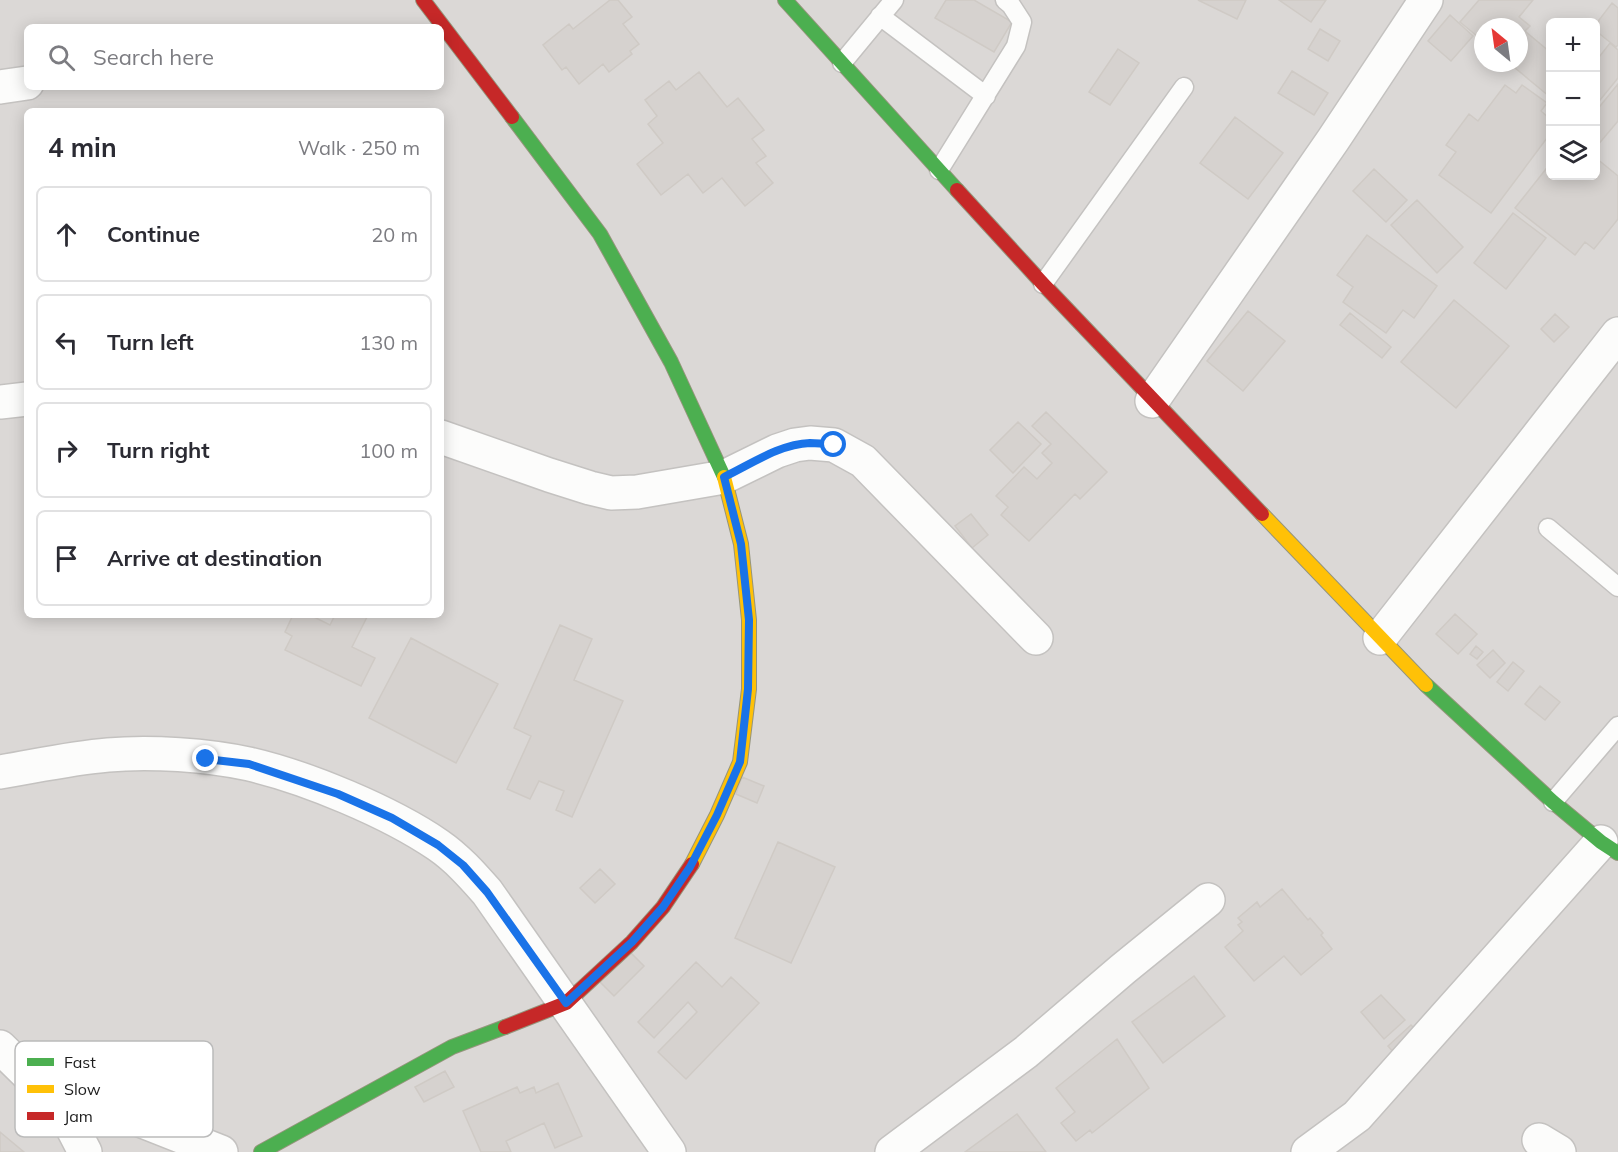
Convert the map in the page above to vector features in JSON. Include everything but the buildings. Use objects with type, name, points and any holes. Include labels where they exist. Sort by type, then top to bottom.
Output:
[{"type":"street","points":[[423,0],[441,24]]},
{"type":"street","points":[[785,0],[1042,284],[1408,668],[1553,802],[1610,848],[1357,1116],[1308,1152]]},
{"type":"street","points":[[1152,401],[1326,150],[1426,0]]},
{"type":"street","points":[[261,1152],[452,1047],[566,1003],[632,942],[663,907],[701,847],[740,762],[748,689],[749,620],[741,544],[724,477],[671,362],[600,234],[444,28]]},
{"type":"street","points":[[0,87],[24,83]]},
{"type":"street","points":[[1380,638],[1618,334]]},
{"type":"street","points":[[0,402],[24,399]]},
{"type":"street","points":[[444,438],[590,489],[611,492],[637,492],[724,477],[777,451],[795,445],[810,443],[834,445],[863,461],[1036,638]]},
{"type":"street","points":[[0,772],[108,755],[156,754],[249,764],[338,794],[401,824],[438,845],[463,865],[487,892],[669,1152]]},
{"type":"street","points":[[892,1152],[1026,1052],[1208,900]]},
{"type":"street","points":[[0,1047],[15,1062]]},
{"type":"street","points":[[77,1137],[85,1152]]},
{"type":"street","points":[[183,1137],[221,1152]]},
{"type":"lane","points":[[842,63],[894,0]]},
{"type":"lane","points":[[939,170],[1016,46],[1022,22],[1011,4],[1005,0]]},
{"type":"lane","points":[[880,16],[986,96]]},
{"type":"lane","points":[[1042,284],[1184,87]]},
{"type":"lane","points":[[1548,528],[1618,587]]},
{"type":"lane","points":[[1553,802],[1618,726]]},
{"type":"shaded area","points":[[0,0],[1618,0],[1618,1152],[0,1152]]},
{"type":"traffic: fast","points":[[785,0],[957,190]]},
{"type":"traffic: fast","points":[[512,117],[600,234],[671,362],[724,477]]},
{"type":"traffic: fast","points":[[1426,685],[1553,802],[1601,842],[1618,853]]},
{"type":"traffic: fast","points":[[261,1152],[452,1047],[505,1027]]},
{"type":"traffic: slow","points":[[692,864],[740,762],[749,689],[749,620],[741,544],[724,477]]},
{"type":"traffic: slow","points":[[1262,514],[1426,685]]},
{"type":"traffic: jam","points":[[423,0],[441,24]]},
{"type":"traffic: jam","points":[[444,28],[512,117]]},
{"type":"traffic: jam","points":[[957,190],[1043,284],[1262,514]]},
{"type":"traffic: jam","points":[[505,1027],[566,1003],[632,942],[663,907],[692,864]]},
{"type":"route","points":[[206,759],[249,764],[338,794],[392,818],[438,845],[463,865],[487,892],[566,1003],[632,942],[663,907],[690,867],[717,815],[740,762],[748,689],[749,620],[741,544],[724,477],[777,451],[795,445],[810,443],[834,445]]}]
